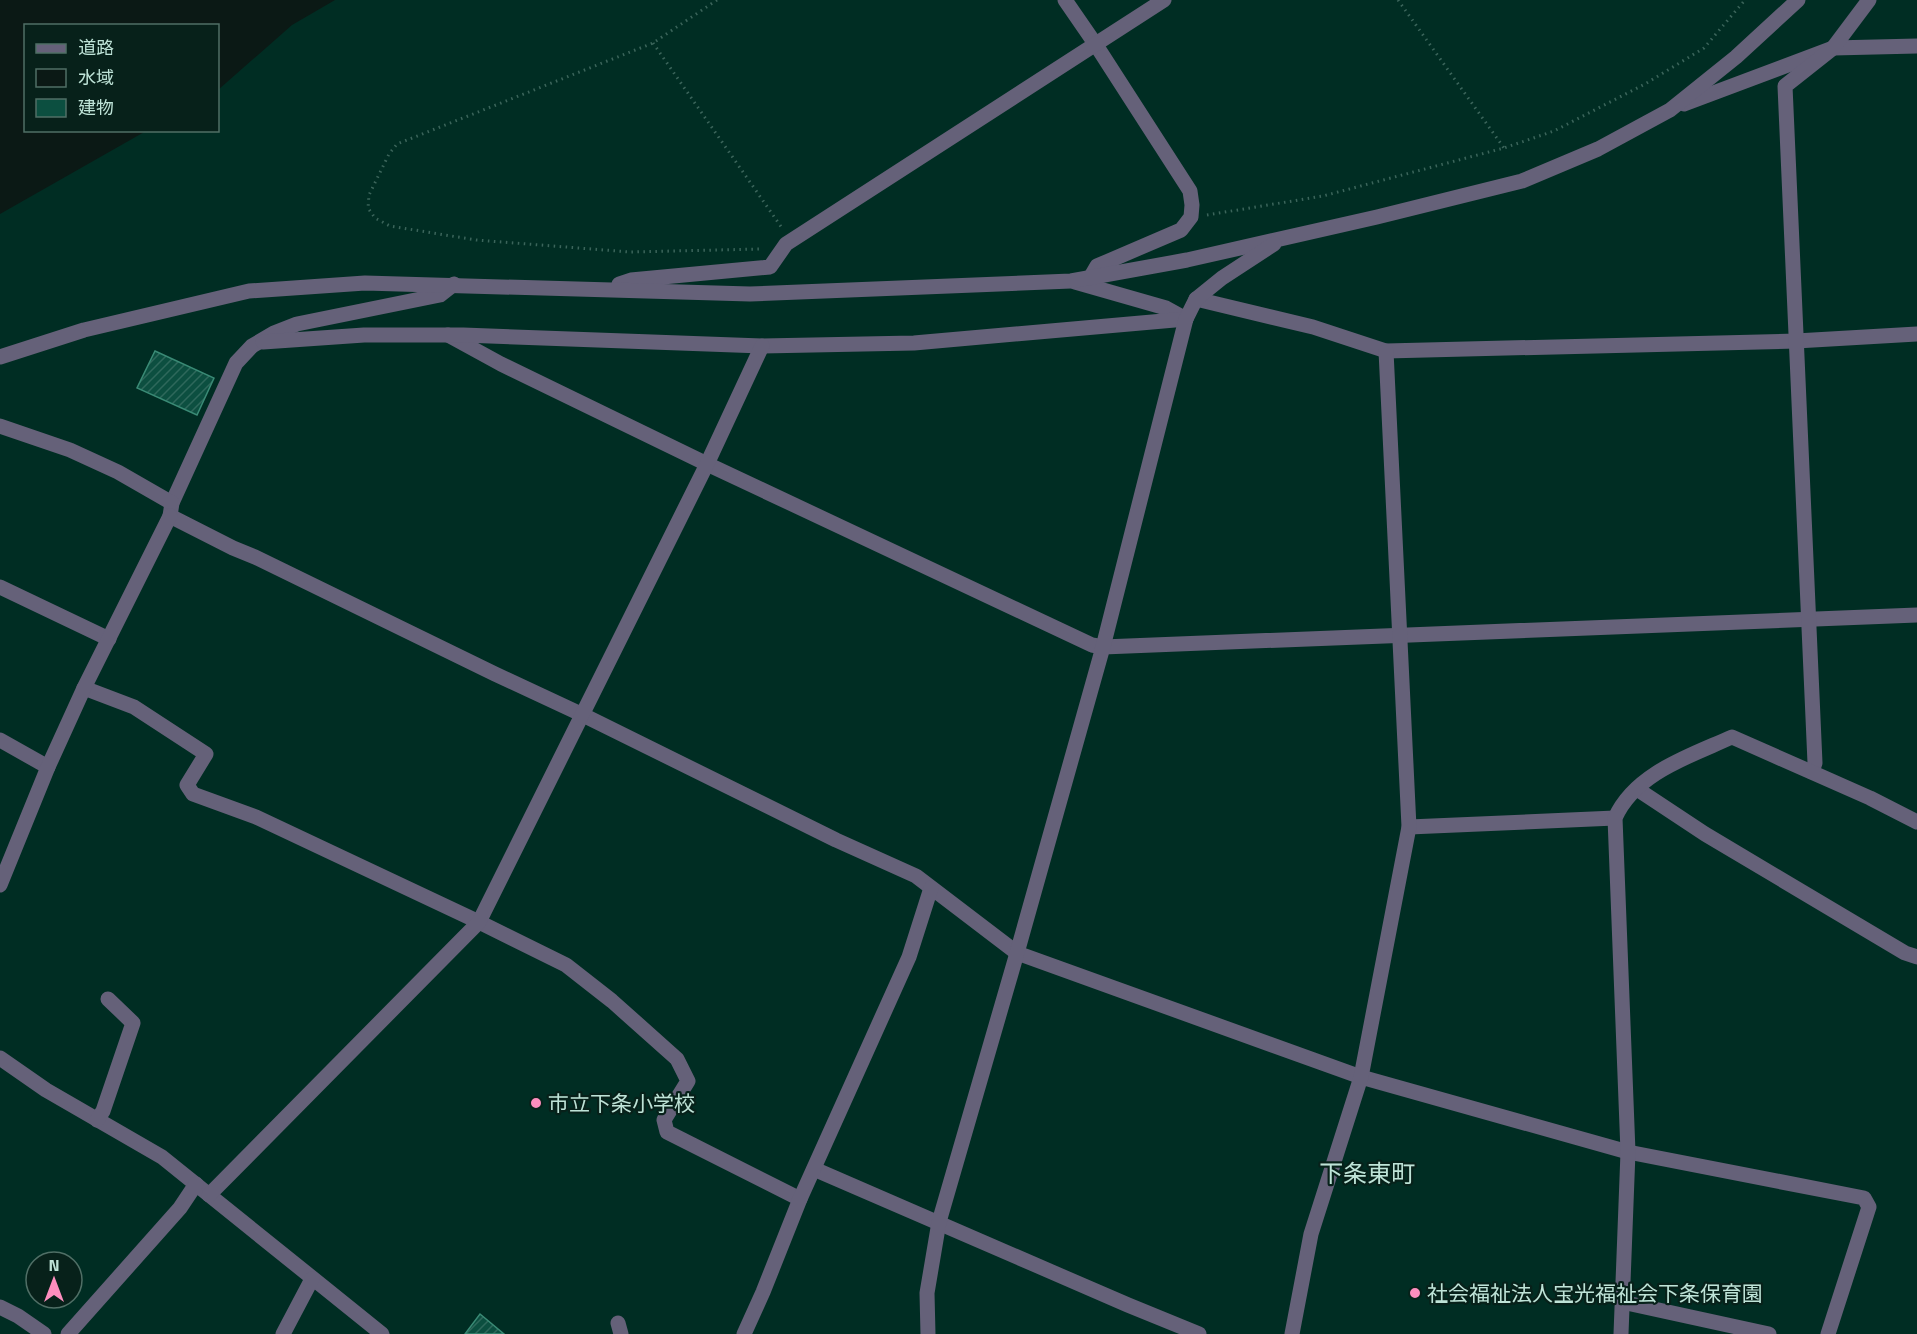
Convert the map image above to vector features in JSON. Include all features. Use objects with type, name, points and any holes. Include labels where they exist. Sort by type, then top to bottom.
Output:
[{"type":"street","points":[[1065,0],[1190,191],[1192,206],[1191,217],[1180,230],[1097,266],[1090,278]]},
{"type":"street","points":[[602,289],[630,280],[770,267],[786,244],[1164,0]]},
{"type":"street","points":[[1670,110],[1736,57],[1798,0]]},
{"type":"street","points":[[1812,772],[1815,762],[1785,86],[1833,48],[1869,0]]},
{"type":"street","points":[[0,357],[84,330],[249,291],[365,282],[750,294],[1071,281],[1090,278],[1187,261],[1522,181],[1598,149],[1670,110],[1833,48],[1917,46]]},
{"type":"street","points":[[928,1334],[927,1293],[939,1222],[1103,647],[1186,319],[1196,299],[1222,278],[1281,239]]},
{"type":"street","points":[[1071,281],[1166,308],[1186,319]]},
{"type":"street","points":[[0,885],[48,767],[171,509],[236,363],[257,343],[297,324],[440,295],[454,284]]},
{"type":"street","points":[[1196,299],[1313,327],[1386,351],[1796,340],[1917,334]]},
{"type":"street","points":[[257,343],[364,335],[448,335],[762,346],[914,343],[1186,319]]},
{"type":"street","points":[[448,335],[501,364],[707,464],[1092,645],[1103,647],[1917,615]]},
{"type":"street","points":[[208,1195],[479,922],[707,464],[762,346]]},
{"type":"street","points":[[1292,1334],[1311,1234],[1361,1077],[1409,827],[1386,351]]},
{"type":"street","points":[[0,426],[70,450],[117,472],[233,548],[474,665],[583,715],[836,840],[916,876],[1017,953],[1361,1077],[1628,1152],[1864,1198],[1869,1207],[1828,1334]]},
{"type":"street","points":[[0,587],[109,639]]},
{"type":"street","points":[[84,688],[134,707],[206,754],[187,785],[193,794],[256,817],[566,965],[612,1001],[677,1059],[688,1081],[664,1120],[667,1132],[800,1199]]},
{"type":"street","points":[[1621,1334],[1628,1152],[1615,818],[1619,810],[1637,789],[1663,768],[1732,737],[1870,798],[1917,822]]},
{"type":"street","points":[[0,740],[48,767]]},
{"type":"street","points":[[1637,789],[1705,834],[1905,953],[1917,957]]},
{"type":"street","points":[[1409,827],[1615,818]]},
{"type":"street","points":[[744,1334],[800,1199],[909,957],[931,888]]},
{"type":"street","points":[[97,1120],[103,1111],[134,1023],[108,999]]},
{"type":"street","points":[[0,1058],[46,1090],[162,1157],[382,1334]]},
{"type":"street","points":[[814,1169],[1199,1334]]},
{"type":"street","points":[[68,1334],[180,1208],[196,1184]]},
{"type":"street","points":[[283,1334],[312,1279]]},
{"type":"street","points":[[1622,1302],[1769,1334]]},
{"type":"street","points":[[0,1307],[44,1334]]},
{"type":"path","points":[[653,43],[784,231],[786,244],[760,249],[630,252],[476,240],[390,226],[375,218],[368,208],[369,195],[389,154],[397,144],[653,43],[717,0]]},
{"type":"path","points":[[1398,0],[1504,148]]},
{"type":"path","points":[[1191,217],[1323,196],[1504,148],[1554,131],[1646,84],[1704,48],[1745,0]]},
{"type":"water","points":[[0,0],[335,0],[292,25],[219,89],[219,24],[24,24],[24,132],[144,132],[0,214]]},
{"type":"building","points":[[155,351],[214,378],[197,415],[137,388]]},
{"type":"building","points":[[480,1314],[504,1334],[465,1334]]},
{"type":"place","name":"市立下条小学校","points":[[536,1103]]},
{"type":"place","name":"社会福祉法人宝光福祉会下条保育園","points":[[1415,1293]]},
{"type":"district","name":"下条東町","points":[[1367,1173]]}]
